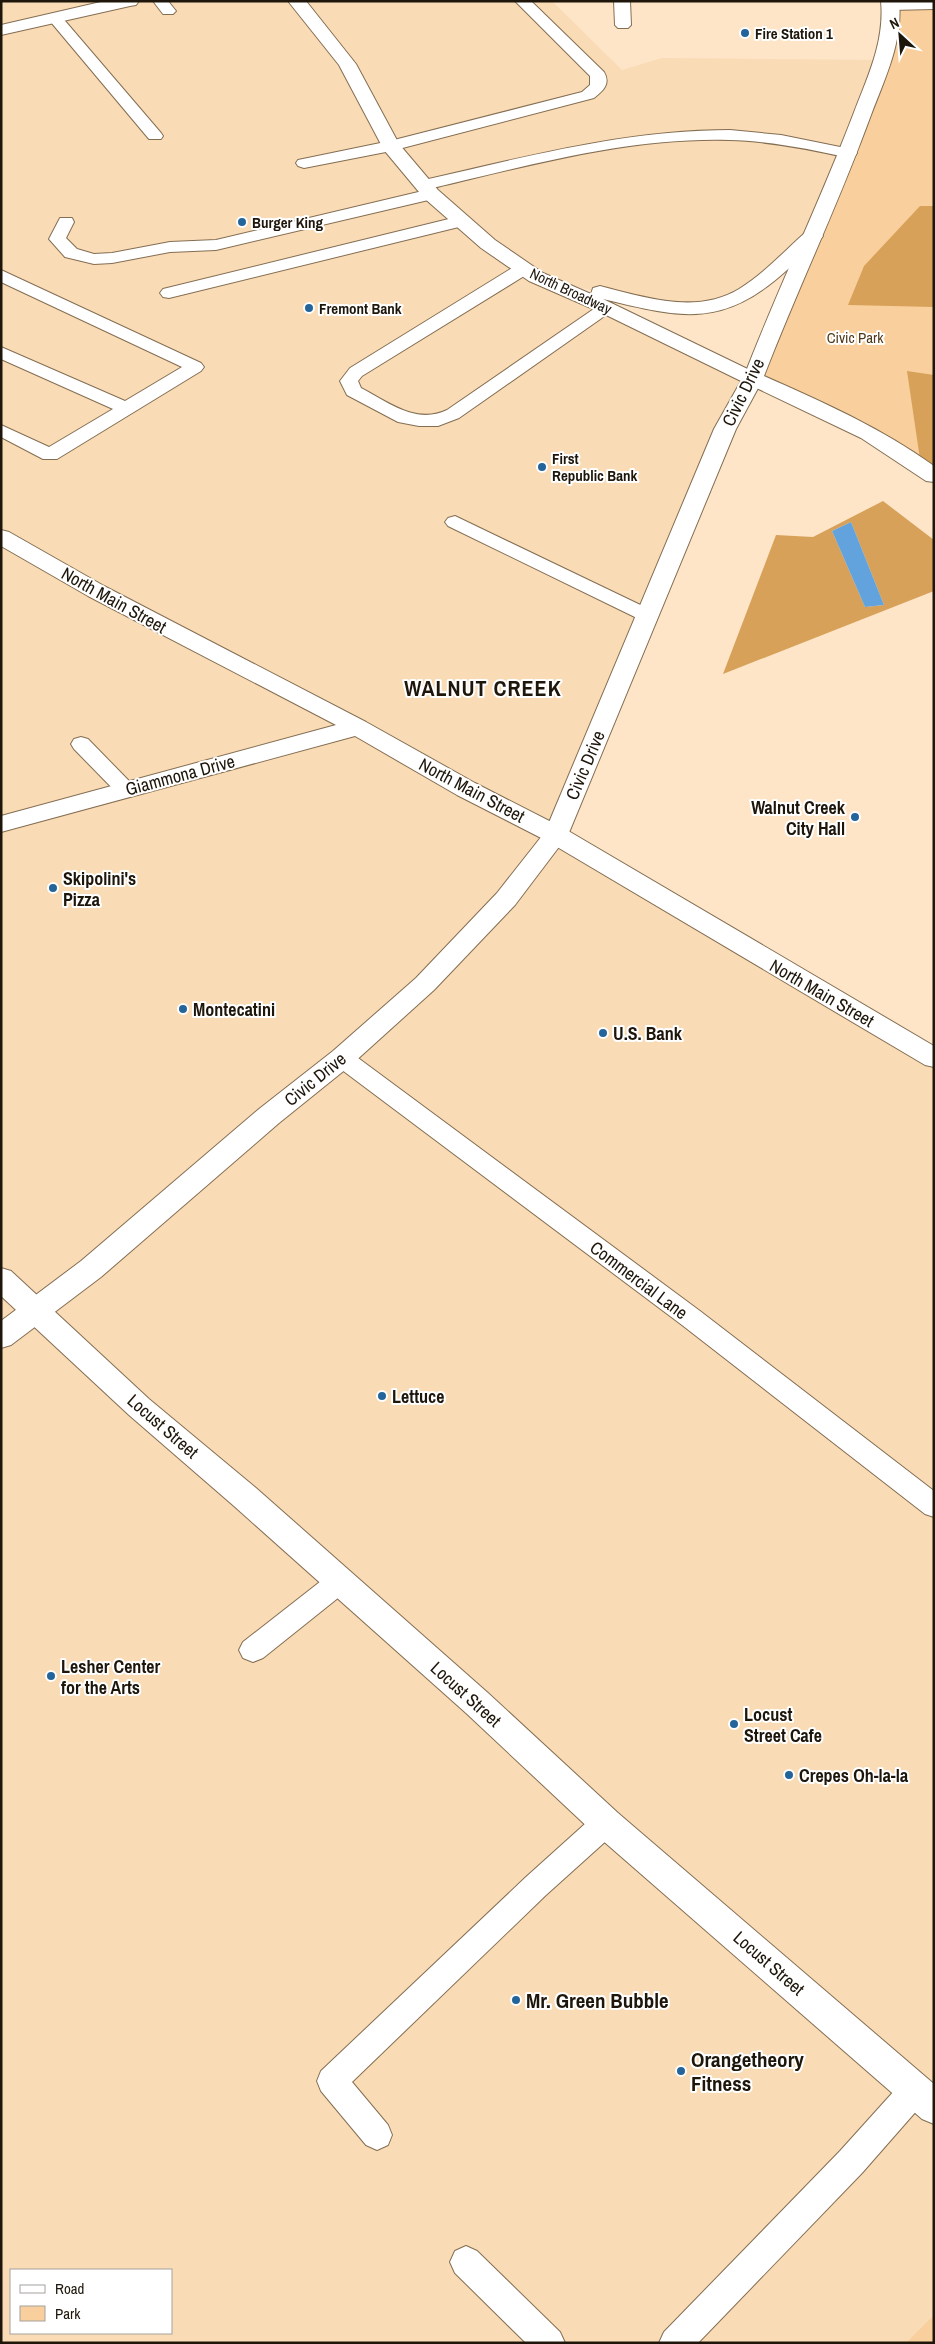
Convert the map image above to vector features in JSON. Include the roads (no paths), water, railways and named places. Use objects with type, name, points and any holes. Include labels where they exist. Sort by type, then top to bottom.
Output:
[{"type":"street","points":[[1,30],[130,1]]},
{"type":"street","name":"North Broadway","points":[[297,1],[347,64],[390,146],[427,190],[461,221],[530,273],[607,308],[753,380],[814,406],[891,446],[934,476]]},
{"type":"street","name":"Civic Drive","points":[[1,1337],[37,1312],[91,1269],[269,1116],[342,1058],[425,984],[506,899],[556,835],[725,429],[753,380],[770,333],[849,153],[891,33],[890,3]]},
{"type":"street","points":[[530,273],[654,305],[684,308],[707,307],[745,294],[813,236]]},
{"type":"street","name":"North Main Street","points":[[1,537],[160,625],[358,727],[466,789],[556,835],[934,1058]]},
{"type":"street","name":"Giammona Drive","points":[[1,824],[358,727]]},
{"type":"street","name":"Locust Street","points":[[1,1279],[139,1407],[245,1496],[339,1582],[477,1703],[606,1823],[924,2099]]},
{"type":"lane","points":[[304,163],[390,146],[572,101],[588,95],[598,86],[598,75],[522,1]]},
{"type":"lane","points":[[622,1],[623,25]]},
{"type":"lane","points":[[890,3],[934,4]]},
{"type":"lane","points":[[55,18],[155,136]]},
{"type":"lane","points":[[66,222],[57,239],[71,253],[94,259],[112,258],[170,247],[216,245],[559,155],[670,138],[714,135],[791,140],[849,153]]},
{"type":"lane","points":[[169,293],[461,221]]},
{"type":"lane","points":[[530,273],[356,372],[349,381],[353,391],[404,418],[419,421],[438,420],[453,414],[607,308]]},
{"type":"lane","points":[[1,275],[195,367],[50,455],[1,430]]},
{"type":"lane","points":[[1,352],[126,409]]},
{"type":"lane","points":[[455,522],[648,616]]},
{"type":"lane","points":[[81,744],[125,789]]},
{"type":"lane","name":"Commercial Lane","points":[[342,1058],[691,1318],[934,1506]]},
{"type":"lane","points":[[253,1650],[339,1582]]},
{"type":"lane","points":[[378,2135],[332,2081],[536,1886],[606,1823]]},
{"type":"lane","points":[[675,2343],[850,2162],[924,2099]]},
{"type":"lane","points":[[466,2262],[549,2343]]},
{"type":"water","points":[[851,522],[884,605],[865,607],[832,531]]},
{"type":"place","name":"Fire Station 1","points":[[745,33]]},
{"type":"place","name":"Burger King","points":[[242,222]]},
{"type":"place","name":"Fremont Bank","points":[[309,308]]},
{"type":"place","name":"First Republic Bank","points":[[542,467]]},
{"type":"place","name":"Walnut Creek City Hall","points":[[855,817]]},
{"type":"place","name":"Skipolini's Pizza","points":[[53,888]]},
{"type":"place","name":"Montecatini","points":[[183,1009]]},
{"type":"place","name":"U.S. Bank","points":[[603,1033]]},
{"type":"place","name":"Lettuce","points":[[382,1396]]},
{"type":"place","name":"Lesher Center for the Arts","points":[[51,1676]]},
{"type":"place","name":"Locust Street Cafe","points":[[734,1724]]},
{"type":"place","name":"Crepes Oh-la-la","points":[[789,1775]]},
{"type":"place","name":"Mr. Green Bubble","points":[[516,2000]]},
{"type":"place","name":"Orangetheory Fitness","points":[[681,2071]]},
{"type":"district","name":"WALNUT CREEK","points":[[483,688]]},
{"type":"park label","name":"Civic Park","points":[[855,337]]}]
